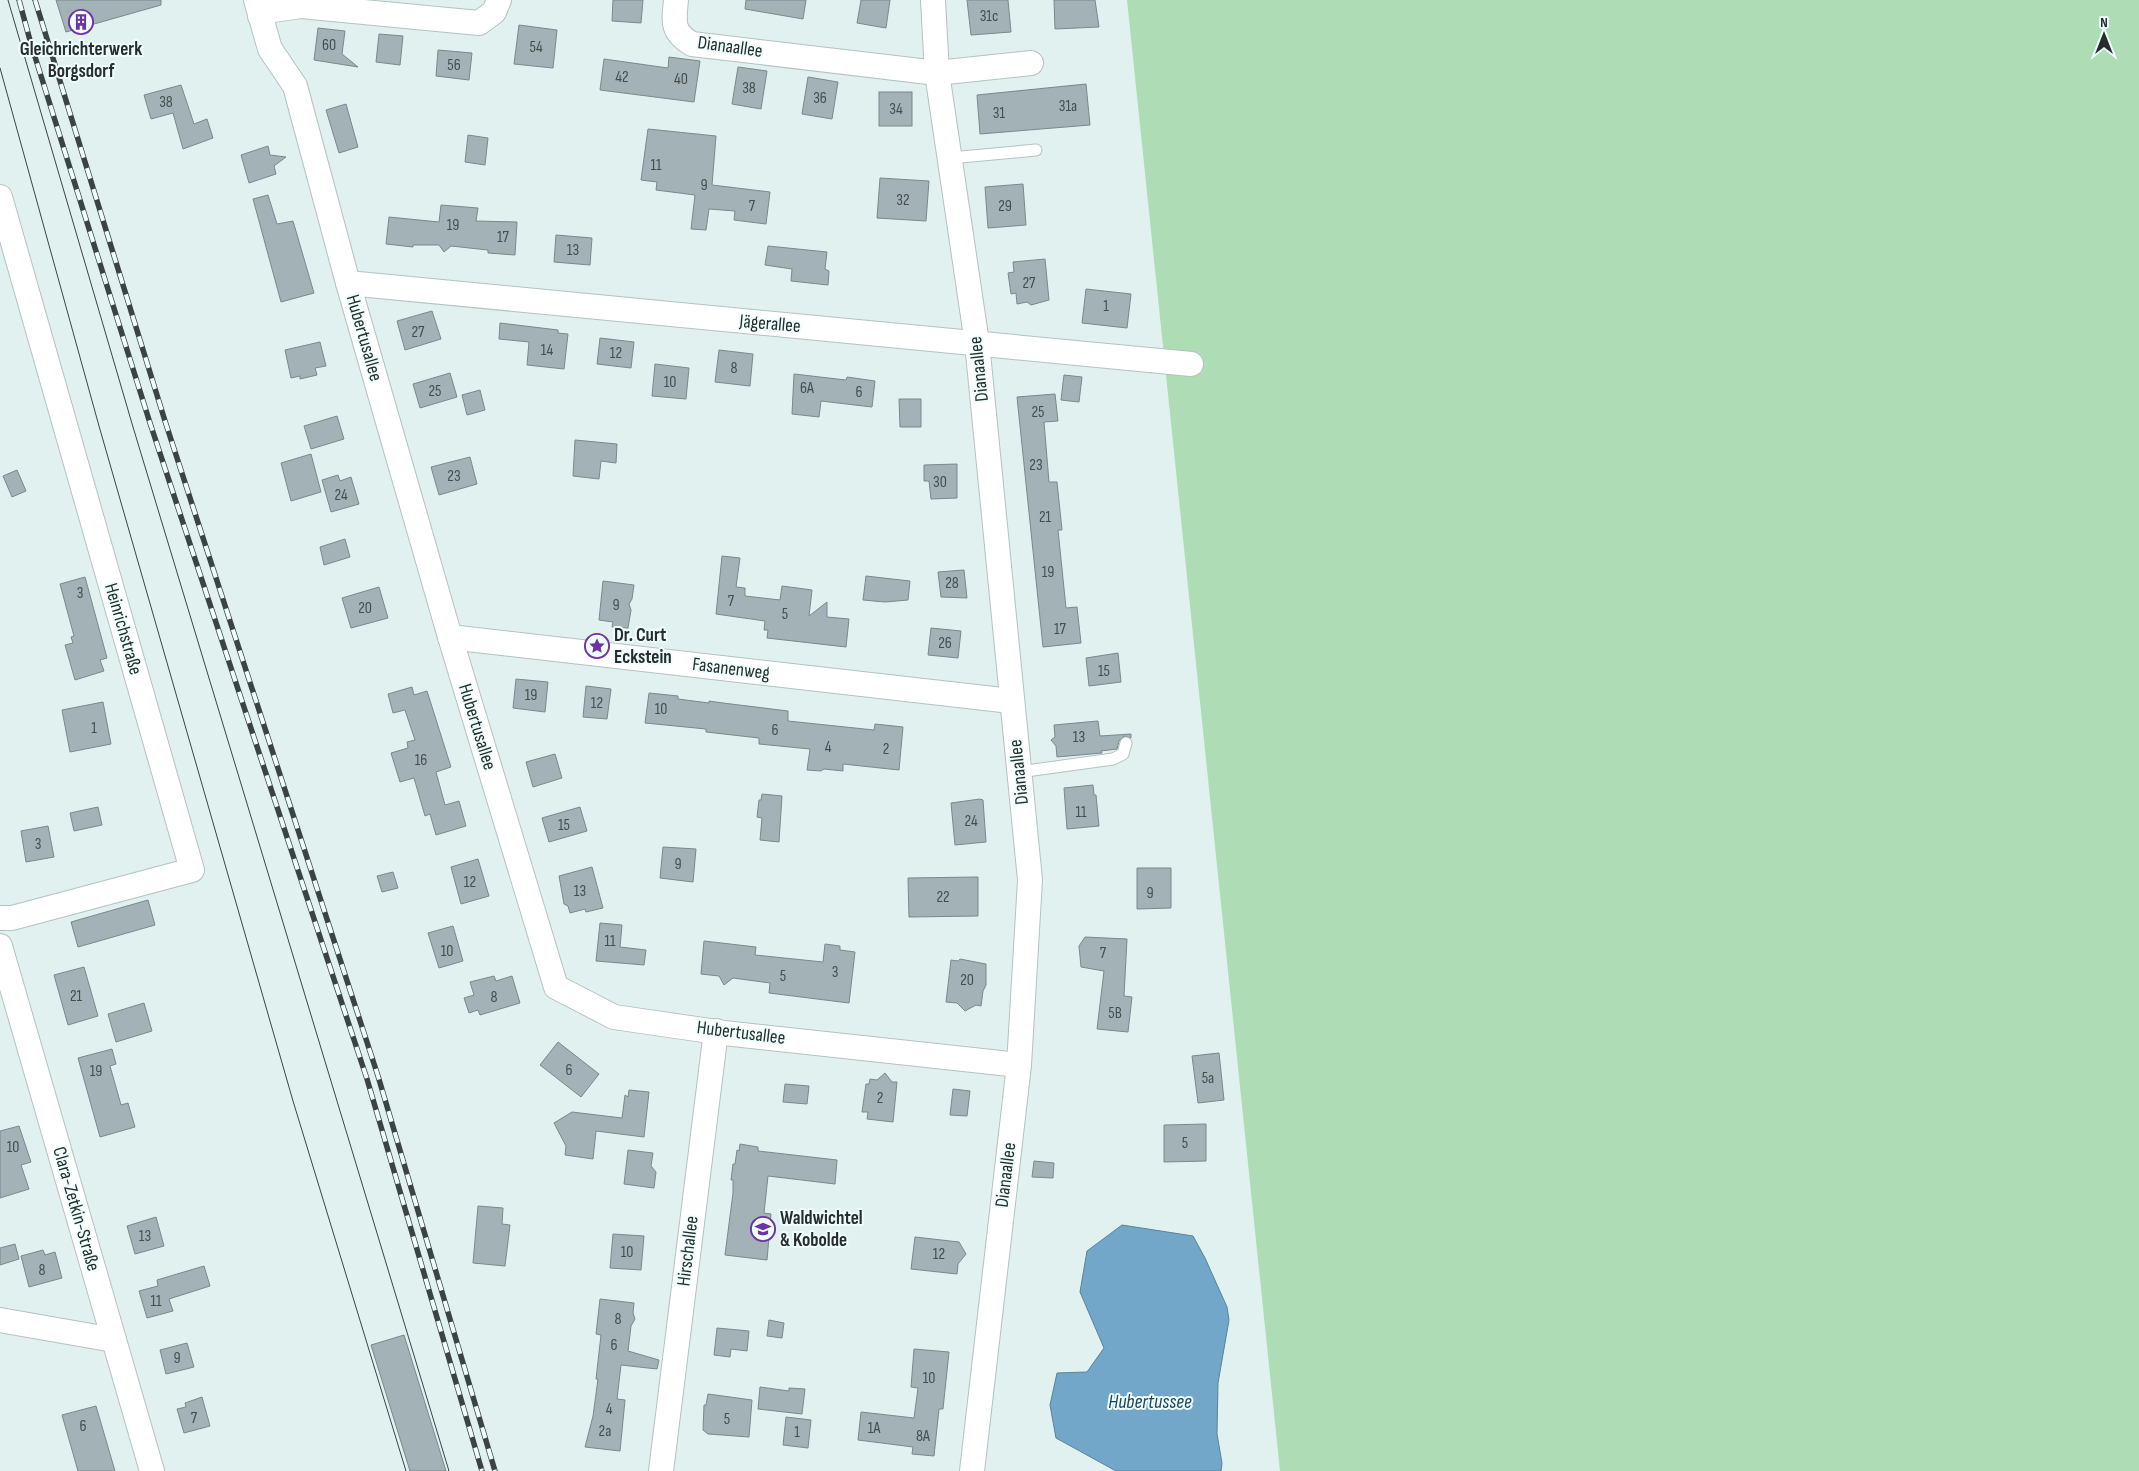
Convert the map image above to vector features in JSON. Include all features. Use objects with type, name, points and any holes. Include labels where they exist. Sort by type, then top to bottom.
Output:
[{"type":"street","name":"Hubertusallee","points":[[499,0],[494,12],[479,23],[301,6],[273,10],[258,8],[270,49],[295,86],[348,283],[450,637],[556,987],[614,1018],[716,1032],[1019,1065]]},
{"type":"street","name":"Dianaallee","points":[[676,0],[675,29],[682,38],[692,44],[937,73],[1031,63]]},
{"type":"street","name":"Dianaallee","points":[[933,0],[937,73],[977,343],[1030,880],[1019,1065],[972,1471]]},
{"type":"street","name":"Heinrichstraße","points":[[0,197],[192,870],[12,918],[0,918]]},
{"type":"street","name":"Jägerallee","points":[[348,283],[1191,364]]},
{"type":"street","name":"Fasanenweg","points":[[450,637],[1011,701]]},
{"type":"street","name":"Clara-Zetkin-Straße","points":[[0,946],[152,1471]]},
{"type":"street","name":"Hirschallee","points":[[661,1471],[716,1032]]},
{"type":"street","points":[[0,1320],[114,1340]]},
{"type":"lane","points":[[950,158],[1036,150]]},
{"type":"lane","points":[[1019,772],[1113,759],[1123,754],[1126,743]]},
{"type":"green space","points":[[1127,0],[2139,0],[2139,1471],[1280,1471]]},
{"type":"water","name":"Hubertussee","points":[[1122,1225],[1193,1236],[1227,1307],[1229,1320],[1218,1383],[1217,1434],[1222,1463],[1221,1471],[1116,1471],[1056,1438],[1050,1405],[1057,1373],[1087,1372],[1104,1348],[1080,1292],[1087,1251]]},
{"type":"building","name":"Gleichrichterwerk Borgsdorf","points":[[56,0],[161,0],[161,5],[66,32]]},
{"type":"building","points":[[613,0],[643,0],[641,23],[612,21]]},
{"type":"building","points":[[746,0],[806,0],[803,19],[745,9]]},
{"type":"building","points":[[861,0],[890,0],[886,28],[857,23]]},
{"type":"building","points":[[967,0],[1008,0],[1011,32],[971,35]]},
{"type":"building","points":[[1054,0],[1095,0],[1099,27],[1055,29]]},
{"type":"building","points":[[519,25],[557,30],[553,68],[514,64]]},
{"type":"building","points":[[318,28],[345,31],[342,54],[358,67],[314,60]]},
{"type":"building","points":[[379,34],[403,36],[400,65],[376,62]]},
{"type":"building","points":[[438,50],[472,53],[469,80],[436,76]]},
{"type":"building","points":[[669,57],[700,61],[694,102],[600,90],[604,59],[668,68]]},
{"type":"building","points":[[738,67],[767,71],[761,109],[732,104]]},
{"type":"building","points":[[808,77],[838,82],[832,119],[802,114]]},
{"type":"building","points":[[1086,84],[1090,125],[980,134],[977,95]]},
{"type":"building","points":[[181,85],[194,124],[207,119],[213,138],[183,149],[173,113],[151,119],[144,95]]},
{"type":"building","points":[[879,92],[912,92],[912,126],[879,126]]},
{"type":"building","points":[[346,104],[358,147],[339,153],[326,110]]},
{"type":"building","points":[[648,129],[716,136],[712,185],[770,192],[766,224],[734,220],[735,211],[709,209],[706,230],[691,229],[695,195],[656,190],[657,182],[641,180]]},
{"type":"building","points":[[468,135],[488,138],[485,165],[465,162]]},
{"type":"building","points":[[268,146],[270,155],[286,157],[274,166],[276,174],[249,183],[241,155]]},
{"type":"building","points":[[880,178],[929,181],[926,221],[877,218]]},
{"type":"building","points":[[1023,184],[1026,225],[988,228],[985,187]]},
{"type":"building","points":[[268,195],[277,224],[293,221],[314,293],[281,302],[253,199]]},
{"type":"building","points":[[441,205],[478,208],[476,221],[517,222],[515,255],[488,253],[488,250],[451,246],[444,252],[439,245],[413,245],[413,247],[386,244],[389,217],[439,222]]},
{"type":"building","points":[[556,235],[592,238],[590,265],[554,262]]},
{"type":"building","points":[[768,246],[827,252],[825,269],[829,271],[828,285],[791,281],[792,269],[765,265]]},
{"type":"building","points":[[1045,259],[1049,300],[1031,305],[1027,302],[1017,304],[1016,293],[1011,294],[1008,273],[1014,272],[1013,262]]},
{"type":"building","points":[[1086,289],[1131,294],[1127,328],[1082,323]]},
{"type":"building","points":[[432,311],[441,339],[405,350],[397,321]]},
{"type":"building","points":[[500,323],[558,330],[558,333],[568,334],[564,369],[527,365],[529,342],[499,339]]},
{"type":"building","points":[[600,338],[634,342],[631,368],[597,364]]},
{"type":"building","points":[[320,342],[326,366],[315,368],[317,375],[300,379],[300,376],[291,378],[285,350]]},
{"type":"building","points":[[719,350],[753,354],[750,386],[715,382]]},
{"type":"building","points":[[655,364],[689,368],[686,399],[652,396]]},
{"type":"building","points":[[450,373],[457,397],[420,408],[413,384]]},
{"type":"building","points":[[794,374],[846,380],[847,377],[875,381],[872,407],[821,401],[819,417],[792,414]]},
{"type":"building","points":[[1064,375],[1082,377],[1079,402],[1061,400]]},
{"type":"building","points":[[480,390],[485,410],[467,415],[462,395]]},
{"type":"building","points":[[1055,394],[1058,421],[1044,422],[1049,482],[1057,482],[1062,530],[1058,530],[1066,608],[1077,607],[1081,643],[1043,647],[1017,397]]},
{"type":"building","points":[[899,399],[921,399],[921,427],[900,427]]},
{"type":"building","points":[[337,416],[344,439],[311,449],[304,426]]},
{"type":"building","points":[[575,440],[617,444],[616,463],[601,461],[599,479],[573,476]]},
{"type":"building","points":[[311,454],[321,492],[291,501],[281,463]]},
{"type":"building","points":[[470,457],[477,484],[439,495],[431,467]]},
{"type":"building","points":[[957,464],[957,498],[931,499],[929,481],[924,481],[924,465]]},
{"type":"building","points":[[17,470],[26,491],[12,497],[3,476]]},
{"type":"building","points":[[338,475],[340,481],[351,477],[359,504],[331,512],[322,480]]},
{"type":"building","points":[[345,539],[350,557],[324,565],[320,547]]},
{"type":"building","points":[[722,556],[740,558],[736,587],[745,588],[745,596],[780,600],[782,586],[812,590],[809,616],[827,602],[827,617],[849,619],[846,647],[767,638],[768,630],[764,630],[765,621],[716,614]]},
{"type":"building","points":[[964,570],[967,598],[941,597],[938,572]]},
{"type":"building","points":[[866,576],[910,581],[908,600],[885,602],[863,600]]},
{"type":"building","points":[[85,577],[107,658],[100,660],[104,671],[75,680],[65,645],[73,643],[71,637],[74,636],[60,584]]},
{"type":"building","points":[[603,581],[634,585],[632,599],[629,604],[631,610],[628,628],[612,627],[613,622],[599,620]]},
{"type":"building","points":[[379,587],[388,618],[351,628],[342,598]]},
{"type":"building","points":[[931,628],[961,631],[958,658],[928,655]]},
{"type":"building","points":[[1118,653],[1121,682],[1089,686],[1086,658]]},
{"type":"building","points":[[516,679],[548,682],[545,712],[513,708]]},
{"type":"building","points":[[586,686],[611,689],[607,719],[583,717]]},
{"type":"building","points":[[412,687],[414,695],[427,691],[451,767],[436,772],[445,805],[459,801],[466,826],[436,835],[430,814],[425,816],[414,778],[400,782],[391,753],[408,748],[407,742],[415,740],[405,710],[393,713],[388,694]]},
{"type":"building","points":[[649,693],[678,696],[678,699],[788,711],[788,721],[874,730],[875,724],[903,727],[899,770],[843,764],[843,771],[807,770],[810,749],[759,744],[759,738],[706,732],[706,729],[645,723]]},
{"type":"building","points":[[103,702],[111,744],[70,752],[62,710]]},
{"type":"building","points":[[1098,721],[1100,736],[1131,734],[1131,738],[1124,736],[1119,741],[1117,749],[1101,751],[1102,753],[1057,757],[1056,746],[1051,740],[1055,737],[1054,725]]},
{"type":"building","points":[[555,754],[562,778],[533,787],[526,762]]},
{"type":"building","points":[[1093,785],[1094,795],[1096,795],[1099,826],[1067,829],[1064,788]]},
{"type":"building","points":[[762,794],[782,796],[779,842],[760,840],[762,818],[757,817],[759,800],[761,800]]},
{"type":"building","points":[[983,800],[986,842],[955,845],[951,803]]},
{"type":"building","points":[[98,807],[102,825],[74,831],[70,813]]},
{"type":"building","points":[[580,807],[587,831],[549,842],[542,818]]},
{"type":"building","points":[[48,826],[54,857],[26,862],[21,831]]},
{"type":"building","points":[[663,847],[696,849],[693,882],[660,878]]},
{"type":"building","points":[[478,859],[489,896],[461,904],[451,867]]},
{"type":"building","points":[[592,867],[603,908],[586,912],[585,909],[570,913],[568,906],[564,904],[559,876]]},
{"type":"building","points":[[1137,868],[1171,868],[1171,908],[1137,909]]},
{"type":"building","points":[[393,872],[398,888],[382,892],[377,876]]},
{"type":"building","points":[[978,877],[978,916],[909,917],[908,878]]},
{"type":"building","points":[[148,900],[155,925],[78,947],[71,922]]},
{"type":"building","points":[[600,923],[622,925],[620,947],[646,950],[644,965],[596,961]]},
{"type":"building","points":[[453,926],[463,961],[439,968],[428,933]]},
{"type":"building","points":[[1085,937],[1127,939],[1124,996],[1132,997],[1128,1032],[1097,1029],[1104,971],[1081,967],[1079,946]]},
{"type":"building","points":[[704,941],[756,947],[755,955],[823,962],[825,944],[840,946],[840,950],[855,952],[849,1003],[769,993],[770,983],[733,978],[724,985],[719,976],[701,974]]},
{"type":"building","points":[[960,959],[986,964],[986,985],[983,991],[981,1006],[976,1005],[965,1011],[957,1003],[946,1002],[951,960],[958,961]]},
{"type":"building","points":[[84,967],[98,1016],[68,1025],[54,975]]},
{"type":"building","points":[[494,976],[496,981],[512,976],[520,1003],[480,1015],[478,1010],[469,1013],[464,998],[474,995],[470,982]]},
{"type":"building","points":[[144,1003],[152,1031],[116,1042],[108,1014]]},
{"type":"building","points":[[558,1042],[599,1074],[581,1097],[540,1065]]},
{"type":"building","points":[[112,1049],[116,1064],[110,1066],[121,1105],[128,1103],[135,1127],[100,1137],[78,1058]]},
{"type":"building","points":[[1219,1053],[1224,1100],[1198,1103],[1192,1056]]},
{"type":"building","points":[[885,1073],[892,1082],[897,1082],[893,1122],[867,1119],[868,1112],[862,1112],[866,1084],[869,1084],[870,1079],[877,1080]]},
{"type":"building","points":[[785,1084],[809,1086],[807,1104],[783,1102]]},
{"type":"building","points":[[953,1089],[970,1091],[967,1116],[950,1115]]},
{"type":"building","points":[[629,1090],[649,1092],[644,1137],[596,1131],[593,1159],[565,1155],[566,1146],[554,1123],[572,1112],[622,1118],[625,1095],[628,1097]]},
{"type":"building","points":[[1206,1124],[1206,1161],[1164,1162],[1164,1125]]},
{"type":"building","points":[[19,1126],[31,1162],[21,1165],[29,1189],[0,1198],[0,1131]]},
{"type":"building","points":[[740,1144],[758,1147],[758,1151],[837,1160],[835,1184],[768,1176],[764,1213],[771,1214],[767,1260],[725,1255],[733,1193],[733,1180],[731,1180],[733,1164],[735,1164]]},
{"type":"building","points":[[628,1150],[653,1153],[651,1166],[656,1172],[654,1188],[624,1184]]},
{"type":"building","points":[[1034,1161],[1054,1163],[1053,1178],[1032,1177]]},
{"type":"building","points":[[478,1206],[503,1208],[502,1224],[510,1225],[505,1266],[473,1263]]},
{"type":"building","points":[[156,1217],[164,1246],[135,1254],[127,1226]]},
{"type":"building","points":[[613,1234],[644,1236],[641,1270],[610,1268]]},
{"type":"building","points":[[915,1237],[959,1242],[966,1254],[958,1264],[957,1274],[911,1269]]},
{"type":"building","points":[[15,1244],[19,1259],[0,1265],[0,1248]]},
{"type":"building","points":[[43,1250],[45,1255],[55,1252],[62,1278],[29,1287],[21,1256]]},
{"type":"building","points":[[204,1266],[210,1286],[169,1299],[173,1311],[147,1318],[139,1291],[158,1286],[157,1280]]},
{"type":"building","points":[[600,1299],[634,1303],[633,1313],[635,1319],[631,1326],[628,1351],[659,1360],[657,1369],[621,1365],[617,1399],[625,1400],[620,1451],[585,1447],[593,1416],[598,1379],[596,1379],[601,1335],[596,1334]]},
{"type":"building","points":[[769,1320],[784,1323],[782,1338],[767,1336]]},
{"type":"building","points":[[717,1328],[749,1331],[747,1351],[731,1349],[730,1357],[714,1355]]},
{"type":"building","points":[[404,1335],[446,1471],[410,1471],[371,1345]]},
{"type":"building","points":[[187,1343],[194,1367],[166,1374],[160,1350]]},
{"type":"building","points":[[914,1349],[949,1352],[943,1409],[939,1409],[934,1456],[912,1454],[913,1447],[858,1440],[861,1412],[914,1418],[918,1388],[911,1387]]},
{"type":"building","points":[[760,1387],[789,1391],[789,1388],[805,1389],[802,1414],[758,1409]]},
{"type":"building","points":[[708,1394],[752,1400],[749,1437],[708,1434],[703,1430],[704,1405],[706,1405]]},
{"type":"building","points":[[202,1397],[210,1426],[184,1433],[177,1409],[186,1407],[185,1403]]},
{"type":"building","points":[[96,1406],[115,1471],[78,1471],[62,1415]]},
{"type":"building","points":[[786,1417],[811,1420],[808,1448],[783,1445]]},
{"type":"tram line","points":[[8,0],[133,427],[449,1471]]},
{"type":"tram line","points":[[0,68],[99,426],[293,1101],[406,1471]]},
{"type":"railway","points":[[19,0],[31,44],[150,423],[367,1079],[482,1471]]},
{"type":"railway","points":[[35,0],[165,421],[378,1076],[495,1471]]},
{"type":"place","name":"Gleichrichterwerk Borgsdorf","points":[[81,22]]},
{"type":"place","name":"Dr. Curt Eckstein","points":[[597,646]]},
{"type":"place","name":"Waldwichtel & Kobolde","points":[[763,1229]]}]
